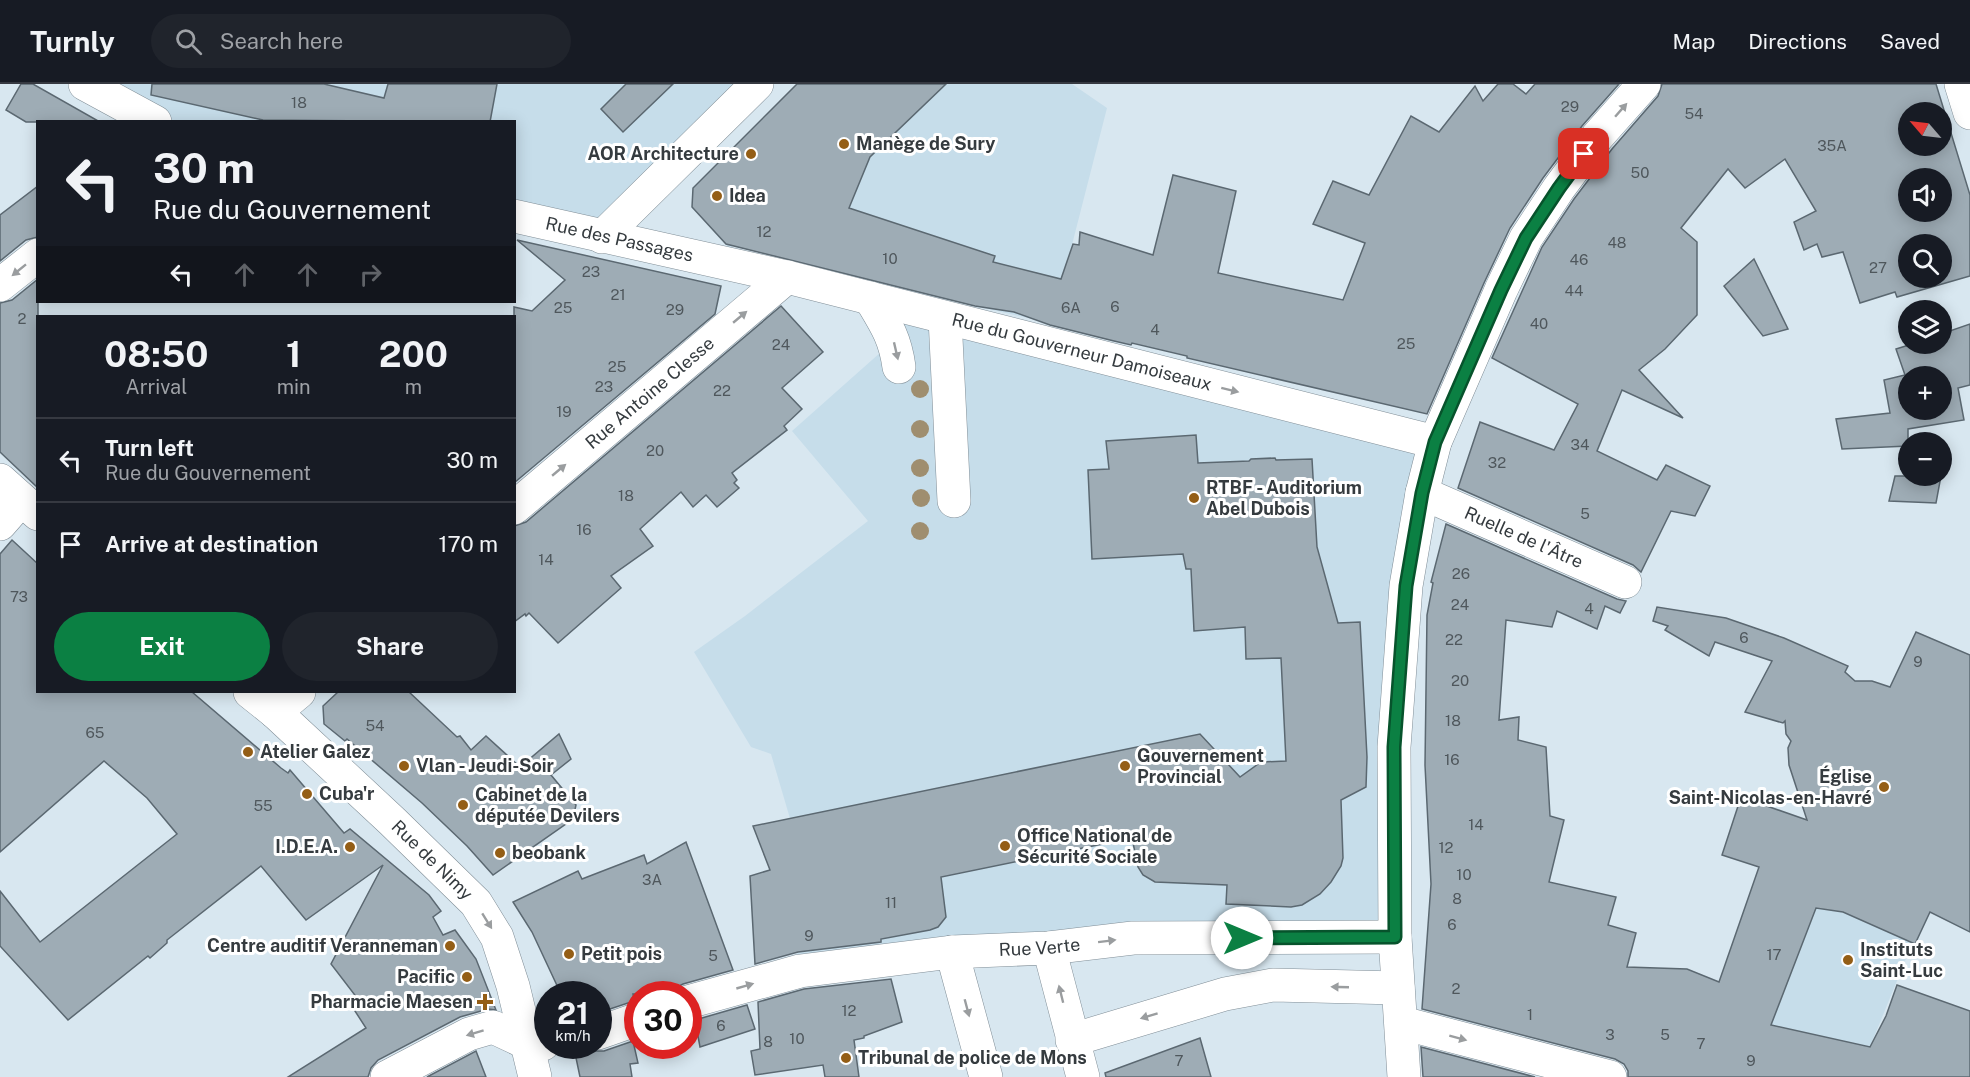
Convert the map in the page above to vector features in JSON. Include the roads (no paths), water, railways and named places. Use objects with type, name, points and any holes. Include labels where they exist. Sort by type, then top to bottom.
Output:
[{"type":"street","points":[[85,84],[151,120]]},
{"type":"street","points":[[602,237],[757,84]]},
{"type":"street","points":[[1404,1077],[1395,937],[1394,747],[1406,586],[1422,493],[1435,442],[1526,238],[1597,137],[1644,84]]},
{"type":"street","points":[[1961,84],[1970,113]]},
{"type":"street","name":"Rue des Passages","points":[[516,216],[726,263]]},
{"type":"street","points":[[0,285],[36,257]]},
{"type":"street","name":"Rue du Gouverneur Damoiseaux","points":[[726,263],[1435,442]]},
{"type":"street","name":"Rue Antoine Clesse","points":[[516,506],[786,277]]},
{"type":"street","points":[[870,298],[887,326],[896,347],[899,367]]},
{"type":"street","points":[[945,318],[954,501]]},
{"type":"street","name":"Ruelle de l'Âtre","points":[[1422,493],[1625,582]]},
{"type":"street","points":[[0,524],[20,498]]},
{"type":"street","name":"Rue de Nimy","points":[[254,693],[287,702],[392,820],[476,903],[497,937],[513,986],[534,1035]]},
{"type":"street","name":"Rue Verte","points":[[702,998],[800,970],[952,952],[1049,948],[1132,938],[1395,937]]},
{"type":"street","points":[[1049,948],[1083,1077]]},
{"type":"street","points":[[952,952],[986,1077]]},
{"type":"street","points":[[1072,1040],[1224,994],[1273,985],[1398,988]]},
{"type":"street","points":[[1402,1023],[1610,1077]]},
{"type":"street","points":[[387,1077],[469,1034],[493,1027],[534,1042]]},
{"type":"street","name":"Rue de Nimy","points":[[535,1077],[537,1059]]},
{"type":"place","name":"Manège de Sury","points":[[844,144]]},
{"type":"place","name":"AOR Architecture","points":[[751,154]]},
{"type":"place","name":"Idea","points":[[717,196]]},
{"type":"place","name":"RTBF - Auditorium Abel Dubois","points":[[1194,498]]},
{"type":"place","name":"Atelier Galez","points":[[248,752]]},
{"type":"place","name":"Vlan - Jeudi-Soir","points":[[404,766]]},
{"type":"place","name":"Gouvernement Provincial","points":[[1125,766]]},
{"type":"place","name":"Église Saint-Nicolas-en-Havré","points":[[1884,787]]},
{"type":"place","name":"Cuba'r","points":[[307,794]]},
{"type":"place","name":"Cabinet de la députée Devilers","points":[[463,805]]},
{"type":"place","name":"Office National de Sécurité Sociale","points":[[1005,846]]},
{"type":"place","name":"I.D.E.A.","points":[[350,847]]},
{"type":"place","name":"beobank","points":[[500,853]]},
{"type":"place","name":"Centre auditif Veranneman","points":[[450,946]]},
{"type":"place","name":"Petit pois","points":[[569,954]]},
{"type":"place","name":"Instituts Saint-Luc","points":[[1848,960]]},
{"type":"place","name":"Pacific","points":[[467,977]]},
{"type":"place","name":"Pharmacie Maesen","points":[[485,1002]]},
{"type":"place","name":"Tribunal de police de Mons","points":[[846,1058]]}]
